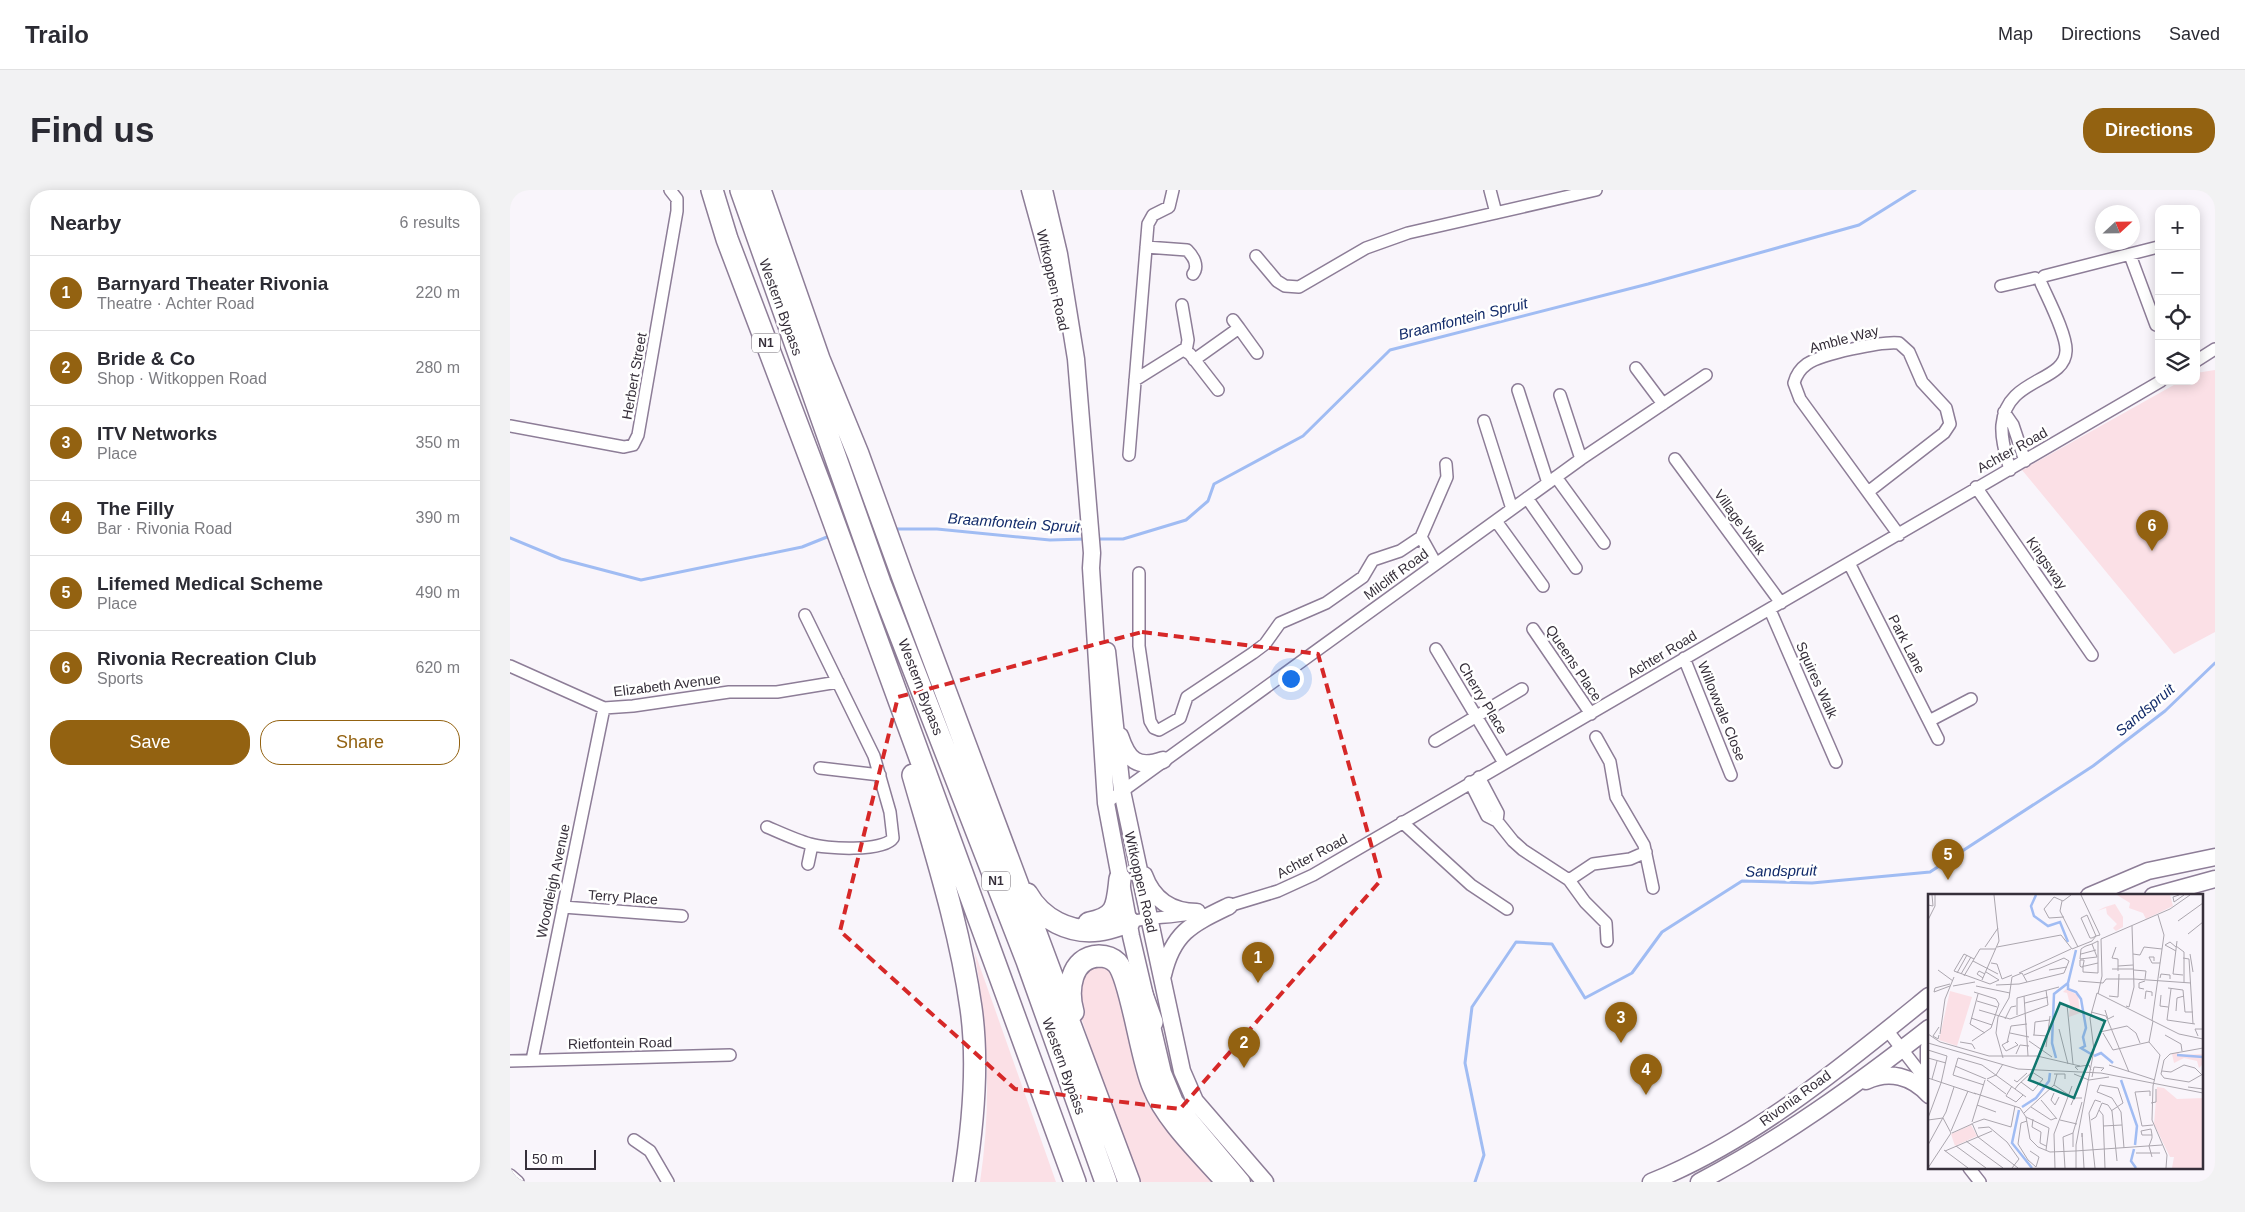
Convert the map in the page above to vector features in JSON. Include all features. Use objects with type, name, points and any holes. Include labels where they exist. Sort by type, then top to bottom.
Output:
[{"type":"highway","name":"Western Bypass","points":[[712,190],[727,239],[794,418],[820,498],[1075,1182]]},
{"type":"highway","name":"Western Bypass","points":[[741,190],[880,583],[1027,961],[1106,1182]]},
{"type":"highway","points":[[760,190],[819,359],[858,454],[1128,1182]]},
{"type":"highway","points":[[852,585],[898,723],[955,927],[970,1000],[974,1066],[972,1118],[964,1182]]},
{"type":"highway","points":[[1002,844],[1034,904],[1046,916],[1066,926],[1080,930],[1099,930],[1145,924]]},
{"type":"highway","points":[[1066,926],[1098,922],[1112,914],[1116,906],[1120,879]]},
{"type":"highway","points":[[1077,1035],[1064,996],[1064,984],[1068,971],[1081,954],[1145,924]]},
{"type":"highway","points":[[1095,947],[1114,946],[1128,958],[1152,1022]]},
{"type":"highway","points":[[1082,1058],[1069,997],[1074,973],[1083,962],[1090,958],[1102,956],[1113,960],[1120,968],[1124,978],[1142,1054],[1156,1093],[1176,1121],[1227,1182]]},
{"type":"main road","name":"Witkoppen Road","points":[[1030,190],[1060,306],[1071,361],[1076,371]]},
{"type":"main road","name":"Witkoppen Road","points":[[1044,190],[1065,288],[1076,360],[1092,549],[1091,568],[1106,803],[1120,879],[1145,924],[1163,979],[1179,1061],[1192,1097],[1264,1182]]},
{"type":"main road","name":"Witkoppen Road","points":[[1092,549],[1098,568],[1122,791],[1145,924],[1152,1022],[1164,1079],[1172,1096],[1242,1182]]},
{"type":"main road","points":[[1111,694],[1120,736],[1130,757],[1143,764],[1163,760]]},
{"type":"main road","points":[[1132,845],[1146,882],[1162,902],[1177,910],[1197,912]]},
{"type":"main road","points":[[2194,861],[2198,855],[2215,848]]},
{"type":"main road","points":[[2094,894],[2148,871],[2215,857]]},
{"type":"main road","points":[[2159,894],[2215,879]]},
{"type":"main road","points":[[1163,979],[1171,951],[1182,932],[1196,922],[1229,906]]},
{"type":"main road","name":"Rivonia Road","points":[[1651,1182],[1714,1153],[1744,1134],[1887,1030],[1928,997]]},
{"type":"main road","name":"Rivonia Road","points":[[1699,1182],[1744,1158],[1828,1105],[1928,1029]]},
{"type":"main road","points":[[1828,1105],[1865,1081],[1881,1076],[1900,1076],[1910,1080],[1928,1094]]},
{"type":"street","name":"Herbert Street","points":[[510,426],[624,447],[633,445],[636,441],[664,294],[677,211],[675,195],[670,190]]},
{"type":"street","points":[[1129,455],[1148,221],[1153,215],[1167,209],[1173,190]]},
{"type":"street","points":[[1490,190],[1496,213]]},
{"type":"street","points":[[1256,256],[1277,281],[1285,286],[1298,287],[1366,248],[1386,240],[1436,226],[1596,190]]},
{"type":"street","points":[[1146,247],[1187,250],[1197,265],[1192,274]]},
{"type":"street","points":[[2001,286],[2040,279],[2155,247]]},
{"type":"street","points":[[2130,255],[2155,322]]},
{"type":"street","points":[[2010,470],[2002,437],[2004,412],[2014,395],[2058,368],[2065,357],[2066,350],[2063,336],[2040,279]]},
{"type":"street","points":[[1182,305],[1190,355],[1218,390]]},
{"type":"street","points":[[1135,380],[1176,352],[1190,355],[1236,324],[1257,353]]},
{"type":"street","name":"Amble Way","points":[[1868,492],[1944,433],[1950,424],[1946,408],[1922,382],[1909,352],[1899,343],[1881,343],[1814,360],[1800,370],[1794,383],[1800,399],[1899,535]]},
{"type":"street","points":[[2200,358],[2215,349]]},
{"type":"street","points":[[1636,368],[1663,404]]},
{"type":"street","name":"Milcliff Road","points":[[1106,803],[1581,459],[1706,375]]},
{"type":"street","name":"Achter Road","points":[[1145,924],[1229,906],[1294,884],[1591,714],[1684,658],[1899,535],[1976,487],[2010,470],[2155,385]]},
{"type":"street","points":[[1518,390],[1552,480],[1604,543]]},
{"type":"street","points":[[1560,395],[1581,459]]},
{"type":"street","points":[[2004,412],[2013,425],[2025,461]]},
{"type":"street","points":[[1484,421],[1512,509]]},
{"type":"street","name":"Village Walk","points":[[1675,459],[1781,603]]},
{"type":"street","points":[[1139,573],[1138,646],[1150,721],[1154,728],[1159,730],[1180,718],[1187,697],[1265,644],[1280,623],[1326,603],[1362,577],[1373,560],[1400,551],[1421,537],[1447,477],[1446,464]]},
{"type":"street","name":"Kingsway","points":[[1976,487],[2092,655]]},
{"type":"street","points":[[1527,498],[1576,568]]},
{"type":"street","points":[[1496,521],[1543,586]]},
{"type":"street","points":[[1421,537],[1436,564]]},
{"type":"street","name":"Park Lane","points":[[1849,563],[1938,739]]},
{"type":"street","name":"Squires Walk","points":[[1770,610],[1836,762]]},
{"type":"street","points":[[767,827],[812,845],[852,848],[883,845],[891,841],[894,834],[880,775],[870,749],[805,615]]},
{"type":"street","name":"Queens Place","points":[[1533,629],[1591,714]]},
{"type":"street","name":"Cherry Place","points":[[1436,649],[1504,763]]},
{"type":"street","name":"Willowvale Close","points":[[1684,658],[1731,775]]},
{"type":"street","name":"Elizabeth Avenue","points":[[510,666],[604,708],[633,706],[729,692],[777,692],[838,682]]},
{"type":"street","points":[[1435,741],[1477,718],[1522,689]]},
{"type":"street","points":[[1929,721],[1970,699]]},
{"type":"street","name":"Woodleigh Avenue","points":[[532,1060],[604,708]]},
{"type":"street","points":[[1596,737],[1610,762],[1616,797],[1640,836],[1646,852],[1653,888]]},
{"type":"street","points":[[820,768],[880,775]]},
{"type":"street","points":[[1474,780],[1487,816],[1497,821],[1513,841],[1524,850],[1569,880],[1585,902],[1606,923],[1607,941]]},
{"type":"street","points":[[1402,822],[1471,885],[1507,909]]},
{"type":"street","points":[[808,864],[812,845]]},
{"type":"street","points":[[1569,880],[1593,864],[1630,859],[1646,852]]},
{"type":"street","name":"Terry Place","points":[[563,908],[682,916]]},
{"type":"street","points":[[1887,1030],[1928,1083]]},
{"type":"street","name":"Rietfontein Road","points":[[510,1060],[730,1056]]},
{"type":"street","points":[[634,1140],[650,1151],[668,1182]]},
{"type":"street","points":[[1971,1174],[1980,1182]]},
{"type":"street","points":[[510,1175],[518,1182]]},
{"type":"highlighted area","points":[[1142,632],[1318,654],[1381,880],[1180,1109],[1015,1089],[840,931],[898,697]]},
{"type":"shaded area","points":[[2215,370],[2215,632],[2174,654],[2022,470],[2174,385],[2200,385],[2200,372]]},
{"type":"shaded area","points":[[974,950],[1056,1182],[980,1182],[986,1124],[987,1066],[983,1008]]},
{"type":"shaded area","points":[[1094,965],[1109,967],[1216,1182],[1134,1182],[1075,998],[1081,975]]},
{"type":"waterway","name":"Braamfontein Spruit","points":[[1096,539],[1123,539],[1186,520],[1208,501],[1214,484],[1303,436],[1390,350],[1648,284],[1859,225],[1915,190]]},
{"type":"waterway","name":"Braamfontein Spruit","points":[[894,529],[937,529],[1050,540],[1085,539]]},
{"type":"waterway","name":"Braamfontein Spruit","points":[[510,538],[561,559],[641,580],[802,547],[832,535]]},
{"type":"waterway","name":"Sandspruit","points":[[1475,1182],[1484,1155],[1465,1063],[1472,1007],[1516,942],[1552,944],[1585,998],[1632,973],[1662,932],[1742,881],[1812,883],[1930,872],[2093,766],[2165,711],[2215,663]]},
{"type":"place","name":"Rivonia Recreation Club","points":[[2152,551]]},
{"type":"place","name":"Lifemed Medical Scheme","points":[[1948,880]]},
{"type":"place","name":"Barnyard Theater Rivonia","points":[[1258,983]]},
{"type":"place","name":"ITV Networks","points":[[1621,1043]]},
{"type":"place","name":"Bride & Co","points":[[1244,1068]]},
{"type":"place","name":"The Filly","points":[[1646,1095]]}]
